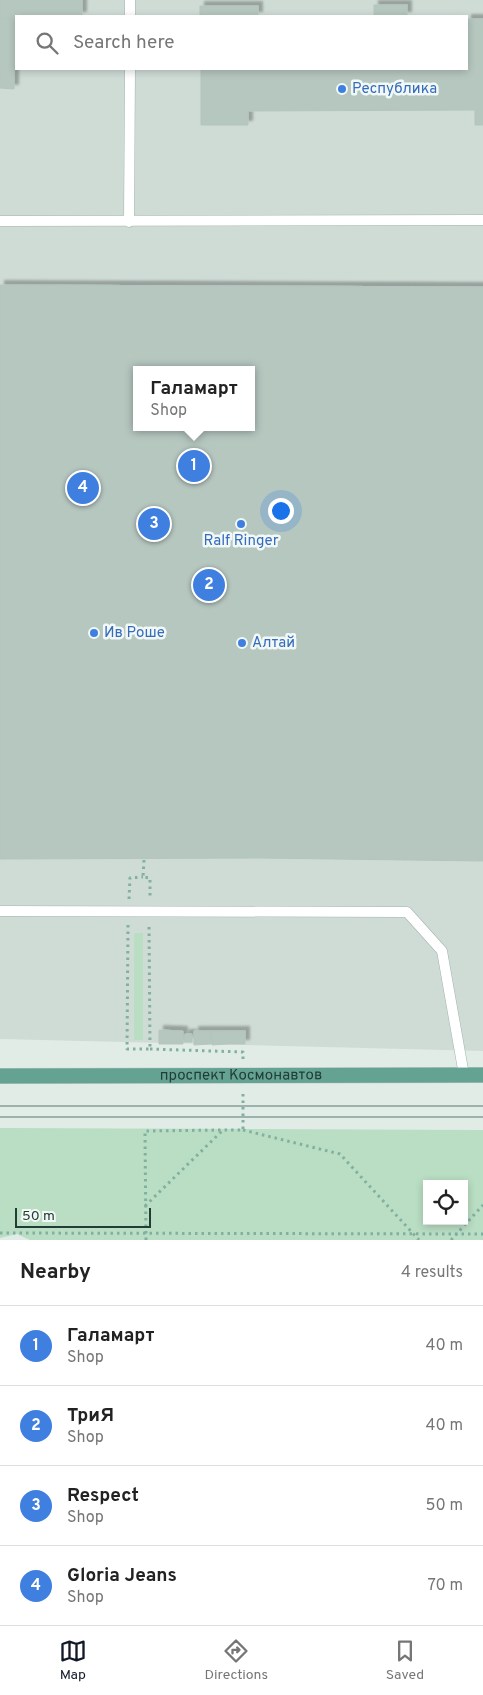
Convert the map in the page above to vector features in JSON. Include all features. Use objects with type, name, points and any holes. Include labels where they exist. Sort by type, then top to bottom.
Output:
[{"type":"main road","name":"проспект Космонавтов","points":[[0,1076],[483,1075]]},
{"type":"lane","points":[[130,0],[130,15]]},
{"type":"lane","points":[[129,222],[130,70]]},
{"type":"lane","points":[[0,221],[483,220]]},
{"type":"lane","points":[[0,911],[407,912],[442,951],[464,1075]]},
{"type":"path","points":[[143,877],[144,860]]},
{"type":"path","points":[[150,1050],[150,878],[130,878],[127,1049],[150,1050],[242,1052],[243,1130]]},
{"type":"path","points":[[145,1206],[223,1130]]},
{"type":"path","points":[[146,1240],[146,1131],[243,1130],[340,1154],[419,1240]]},
{"type":"path","points":[[451,1240],[483,1204]]},
{"type":"path","points":[[0,1234],[483,1234]]},
{"type":"shaded area","points":[[0,0],[483,0],[483,1051],[0,1039]]},
{"type":"green space","points":[[134,933],[143,933],[143,1040],[134,1040]]},
{"type":"green space","points":[[0,1128],[483,1130],[483,1240],[30,1240],[17,1234],[0,1238]]},
{"type":"building","points":[[0,0],[82,0],[82,15],[15,15],[15,64],[14,18],[0,18]]},
{"type":"building","points":[[374,5],[407,5],[407,15],[374,15]]},
{"type":"building","points":[[200,6],[258,6],[258,15],[200,15]]},
{"type":"building","points":[[0,18],[14,18],[14,89],[0,88]]},
{"type":"building","name":"Республика","points":[[468,19],[483,19],[483,125],[475,125],[475,110],[248,111],[248,125],[201,125],[201,70],[468,70]]},
{"type":"building","name":"Алтай","points":[[0,285],[483,287],[483,861],[260,858],[0,859]]},
{"type":"building","points":[[159,1030],[183,1031],[183,1044],[159,1044]]},
{"type":"building","points":[[194,1031],[211,1031],[211,1044],[194,1045]]},
{"type":"building","points":[[211,1031],[228,1031],[228,1044],[212,1045]]},
{"type":"building","points":[[228,1031],[245,1031],[245,1044],[228,1044]]},
{"type":"building","points":[[185,1034],[192,1034],[192,1042],[184,1042]]},
{"type":"tram line","points":[[0,1106],[483,1106]]},
{"type":"tram line","points":[[0,1117],[483,1117]]},
{"type":"place","name":"Республика","points":[[342,89]]},
{"type":"place","name":"Галамарт","points":[[194,466]]},
{"type":"place","name":"Gloria Jeans","points":[[83,488]]},
{"type":"place","name":"Respect","points":[[154,524]]},
{"type":"place","name":"Ralf Ringer","points":[[241,524]]},
{"type":"place","name":"ТриЯ","points":[[209,585]]},
{"type":"place","name":"Ив Роше","points":[[94,633]]},
{"type":"place","name":"Алтай","points":[[242,643]]}]
